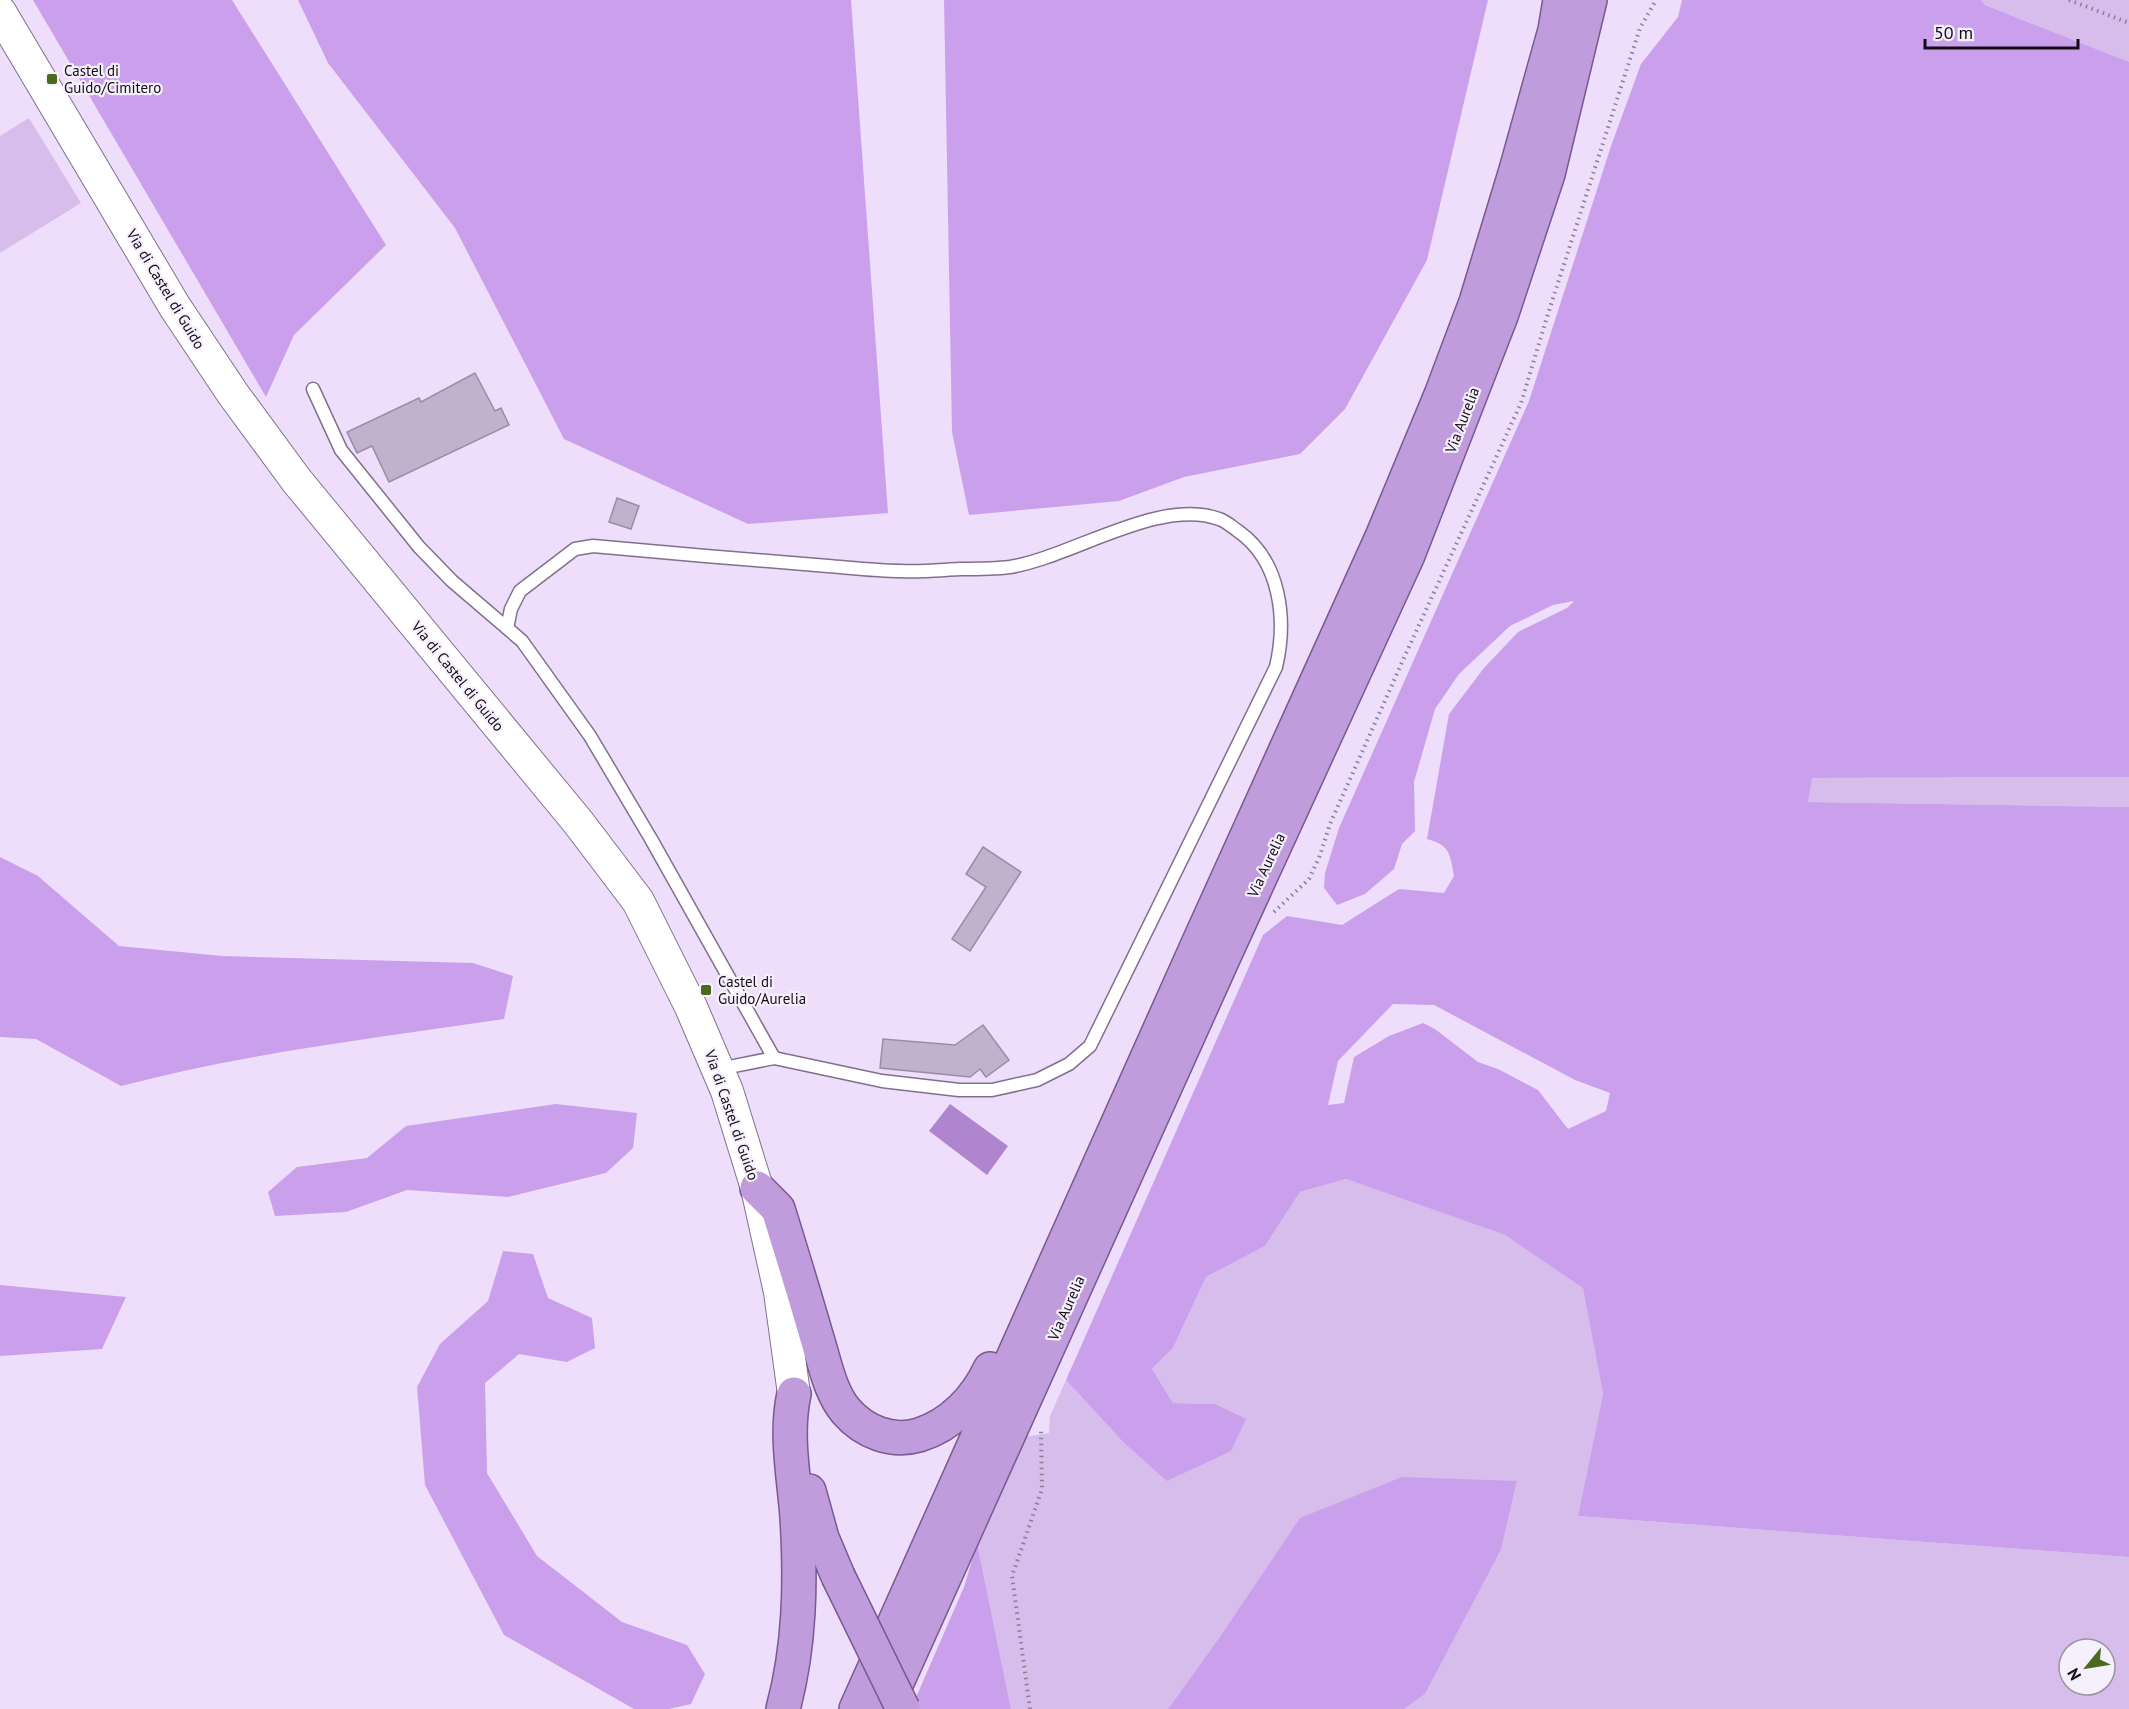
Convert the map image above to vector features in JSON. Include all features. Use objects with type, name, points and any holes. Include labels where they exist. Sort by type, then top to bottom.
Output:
[{"type":"highway","name":"Via Aurelia","points":[[856,1709],[1382,537],[1441,395],[1476,302],[1516,170],[1555,30],[1560,0]]},
{"type":"highway","name":"Via Aurelia","points":[[885,1709],[1408,555],[1498,326],[1551,162],[1590,0]]},
{"type":"highway","points":[[757,1188],[778,1209],[831,1382],[844,1410],[864,1429],[885,1436],[908,1438],[928,1432],[948,1421],[968,1404],[983,1384],[1174,965],[1198,944]]},
{"type":"highway","points":[[794,1394],[801,1417],[809,1495],[822,1538],[838,1576],[903,1709]]},
{"type":"highway","points":[[783,1709],[792,1674],[799,1615],[797,1520],[789,1415],[794,1394]]},
{"type":"street","name":"Via di Castel di Guido","points":[[0,12],[175,307],[233,394],[297,482],[578,822],[638,900],[691,1007],[727,1091],[757,1188],[780,1292],[794,1394]]},
{"type":"lane","points":[[313,389],[341,450],[419,547],[452,581],[522,641],[590,736],[774,1058]]},
{"type":"lane","points":[[507,628],[520,591],[575,549],[593,546],[902,571],[1011,567],[1141,523],[1170,515],[1189,513],[1205,514],[1222,520],[1258,548],[1268,565],[1281,614],[1282,643],[1276,667],[1090,1046],[1069,1064],[1037,1080],[992,1090],[940,1088],[882,1081],[774,1058],[717,1069]]},
{"type":"path","points":[[1270,915],[1309,879],[1319,858],[1330,824],[1521,403],[1640,28],[1656,0]]},
{"type":"path","points":[[2069,0],[2129,23]]},
{"type":"path","points":[[1030,1709],[1012,1576],[1042,1490],[1041,1426]]},
{"type":"shaded area","points":[[33,0],[232,0],[386,245],[294,335],[266,397]]},
{"type":"shaded area","points":[[298,0],[851,0],[888,513],[748,524],[564,439],[455,228],[328,63]]},
{"type":"shaded area","points":[[944,0],[1488,0],[1427,260],[1345,409],[1300,454],[1184,477],[1119,501],[969,515],[952,432]]},
{"type":"shaded area","points":[[1682,0],[1981,0],[1985,5],[2129,62],[2129,777],[1812,778],[1808,802],[2129,807],[2129,1557],[1578,1516],[1603,1394],[1583,1288],[1505,1235],[1346,1179],[1300,1192],[1265,1246],[1206,1277],[1173,1348],[1152,1369],[1173,1403],[1215,1404],[1246,1419],[1231,1451],[1167,1481],[1124,1443],[1066,1380],[1263,935],[1287,916],[1342,925],[1399,889],[1444,893],[1454,876],[1448,852],[1440,844],[1427,839],[1449,714],[1484,668],[1518,632],[1567,608],[1574,601],[1553,605],[1510,626],[1459,674],[1435,709],[1414,782],[1415,831],[1402,844],[1394,869],[1365,894],[1337,905],[1324,888],[1325,873],[1339,828],[1529,401],[1611,146],[1641,64],[1678,17]],"holes":[[[1393,1004],[1434,1005],[1575,1080],[1610,1093],[1606,1111],[1568,1129],[1538,1090],[1498,1069],[1478,1062],[1435,1029],[1423,1023],[1389,1036],[1354,1057],[1344,1103],[1328,1105],[1338,1061]]]},
{"type":"shaded area","points":[[1981,0],[2129,0],[2129,62],[1985,5]]},
{"type":"shaded area","points":[[29,118],[81,203],[0,253],[0,136]]},
{"type":"shaded area","points":[[2129,777],[2129,807],[1808,802],[1811,778]]},
{"type":"shaded area","points":[[0,857],[38,876],[119,946],[222,956],[473,963],[513,976],[504,1019],[264,1055],[121,1086],[36,1039],[0,1037]]},
{"type":"shaded area","points":[[556,1104],[637,1113],[633,1148],[606,1173],[508,1197],[407,1190],[346,1212],[275,1216],[268,1192],[297,1167],[367,1158],[406,1126]]},
{"type":"shaded area","points":[[950,1104],[1008,1146],[987,1175],[929,1131]]},
{"type":"shaded area","points":[[1346,1179],[1505,1235],[1583,1287],[1603,1394],[1578,1516],[2129,1557],[2129,1709],[1404,1709],[1425,1694],[1501,1550],[1517,1481],[1224,1631],[1168,1709],[1011,1709],[977,1543],[1025,1437],[1049,1433],[1050,1416],[1066,1380],[1124,1443],[1167,1480],[1215,1404],[1173,1403],[1152,1369],[1173,1348],[1206,1277],[1265,1246],[1300,1192]]},
{"type":"shaded area","points":[[503,1251],[533,1254],[548,1298],[592,1318],[595,1348],[567,1362],[519,1354],[485,1383],[487,1473],[537,1556],[622,1622],[687,1645],[705,1674],[691,1704],[669,1709],[634,1709],[504,1635],[425,1485],[417,1387],[440,1344],[488,1301]]},
{"type":"shaded area","points":[[0,1285],[126,1297],[102,1349],[0,1356]]},
{"type":"shaded area","points":[[1402,1477],[1517,1481],[1501,1550],[1425,1694],[1404,1709],[1168,1709],[1300,1518]]},
{"type":"shaded area","points":[[977,1543],[1011,1709],[911,1709],[964,1587]]},
{"type":"building","points":[[475,373],[495,411],[501,408],[509,425],[389,482],[372,446],[357,453],[347,432],[419,398],[421,402]]},
{"type":"building","points":[[617,498],[639,506],[631,529],[609,522]]},
{"type":"building","points":[[983,847],[1021,872],[970,951],[952,939],[986,887],[966,874]]},
{"type":"building","points":[[983,1025],[1009,1060],[986,1077],[980,1069],[970,1077],[880,1068],[883,1039],[955,1045]]},
{"type":"place","name":"Castel di Guido/Cimitero","points":[[52,79]]},
{"type":"place","name":"Castel di Guido/Aurelia","points":[[706,990]]}]
